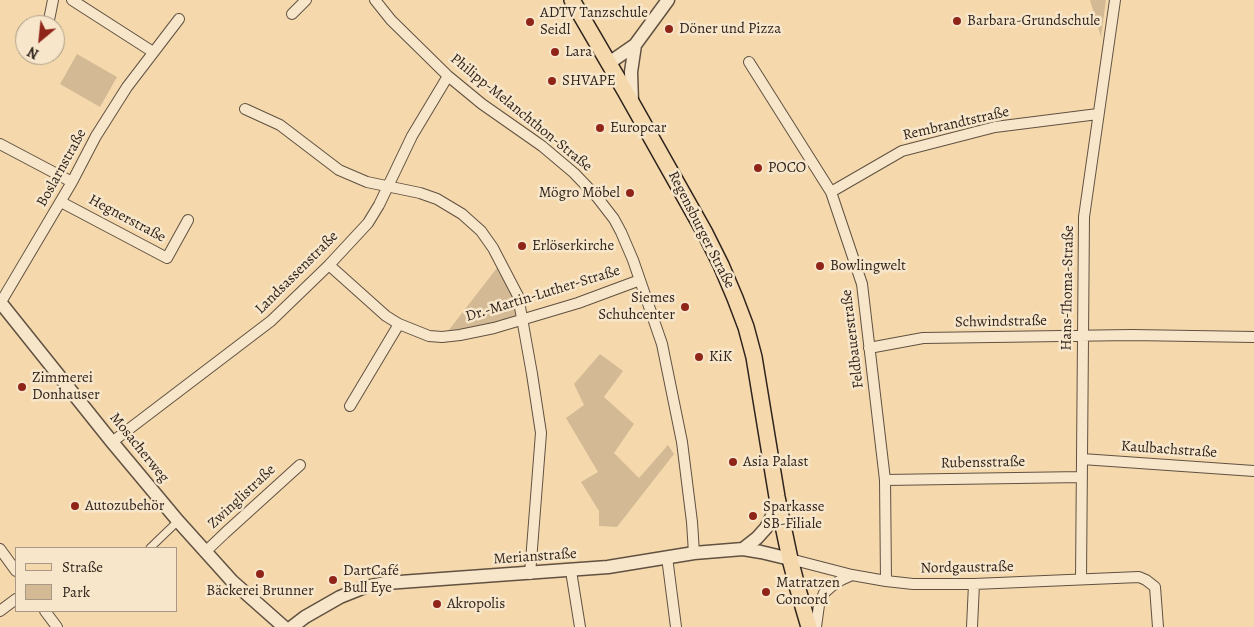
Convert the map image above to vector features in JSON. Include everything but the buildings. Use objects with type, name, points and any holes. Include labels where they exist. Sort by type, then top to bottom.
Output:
[{"type":"main road","name":"Regensburger Straße","points":[[572,0],[704,233],[721,265],[746,327],[754,357],[790,558],[809,627]]},
{"type":"street","points":[[50,15],[53,0]]},
{"type":"street","points":[[72,0],[153,52]]},
{"type":"street","points":[[292,14],[306,0]]},
{"type":"street","name":"Philipp-Melanchthon-Straße","points":[[375,0],[391,20],[448,76],[482,104],[542,146],[574,173],[597,197],[614,219],[634,260],[662,344],[682,442],[694,553]]},
{"type":"street","points":[[609,63],[635,45],[668,0]]},
{"type":"street","name":"Hans-Thoma-Straße","points":[[1081,579],[1084,217],[1115,0]]},
{"type":"street","name":"Boslarnstraße","points":[[0,302],[61,202],[96,136],[126,87],[179,19]]},
{"type":"street","points":[[632,104],[631,72],[635,45]]},
{"type":"street","name":"Feldbauerstraße","points":[[749,62],[831,192],[862,284],[885,480],[886,581]]},
{"type":"street","name":"Landsassenstraße","points":[[112,442],[271,321],[368,223],[379,205],[412,136],[448,76]]},
{"type":"street","points":[[246,109],[280,125],[339,170],[367,182],[438,198],[462,214],[481,231],[493,248],[518,296],[541,433],[530,574]]},
{"type":"street","name":"Rembrandtstraße","points":[[831,192],[902,151],[994,127],[1098,114]]},
{"type":"street","points":[[0,144],[72,182]]},
{"type":"street","name":"Hegnerstraße","points":[[61,202],[167,258],[188,220]]},
{"type":"street","name":"Dr.-Martin-Luther-Straße","points":[[328,265],[386,316],[399,324],[429,336],[442,337],[494,328],[578,303],[640,280]]},
{"type":"street","name":"Mosacherweg","points":[[0,302],[112,442],[205,552],[232,581],[284,627]]},
{"type":"street","points":[[350,406],[399,324]]},
{"type":"street","name":"Schwindstraße","points":[[870,348],[923,338],[1132,335],[1254,337]]},
{"type":"street","name":"Kaulbachstraße","points":[[1082,459],[1254,471]]},
{"type":"street","name":"Zwinglistraße","points":[[205,552],[300,465]]},
{"type":"street","name":"Rubensstraße","points":[[885,480],[1082,477]]},
{"type":"street","points":[[743,549],[766,528],[778,497]]},
{"type":"street","points":[[151,547],[178,521]]},
{"type":"street","points":[[0,549],[15,570]]},
{"type":"street","name":"Merianstraße","points":[[292,627],[305,617],[340,597],[364,587],[386,583],[571,571],[694,553],[743,549],[790,558]]},
{"type":"street","points":[[667,558],[676,627]]},
{"type":"street","name":"Nordgaustraße","points":[[790,558],[852,575],[913,584],[974,584],[1138,577],[1155,587],[1158,627]]},
{"type":"street","points":[[571,571],[580,627]]},
{"type":"street","points":[[816,627],[819,605],[824,593],[832,586],[852,575]]},
{"type":"street","points":[[972,627],[974,584]]},
{"type":"street","points":[[0,611],[15,600]]},
{"type":"street","points":[[46,612],[57,627]]},
{"type":"green space","points":[[1090,0],[1106,0],[1101,37]]},
{"type":"green space","points":[[77,54],[117,77],[100,107],[60,84]]},
{"type":"green space","points":[[500,264],[517,297],[521,318],[445,335]]},
{"type":"green space","points":[[600,354],[623,371],[604,397],[634,424],[614,453],[639,478],[668,445],[674,454],[617,527],[599,526],[599,511],[581,482],[598,472],[566,418],[584,405],[574,384]]},
{"type":"place","name":"Barbara-Grundschule","points":[[957,21]]},
{"type":"place","name":"ADTV Tanzschule Seidl","points":[[530,22]]},
{"type":"place","name":"Döner und Pizza","points":[[669,29]]},
{"type":"place","name":"Lara","points":[[555,52]]},
{"type":"place","name":"SHVAPE","points":[[552,81]]},
{"type":"place","name":"Europcar","points":[[600,128]]},
{"type":"place","name":"POCO","points":[[758,168]]},
{"type":"place","name":"Mögro Möbel","points":[[630,193]]},
{"type":"place","name":"Erlöserkirche","points":[[522,246]]},
{"type":"place","name":"Bowlingwelt","points":[[820,266]]},
{"type":"place","name":"Siemes Schuhcenter","points":[[685,307]]},
{"type":"place","name":"KiK","points":[[699,357]]},
{"type":"place","name":"Zimmerei Donhauser","points":[[22,387]]},
{"type":"place","name":"Asia Palast","points":[[733,462]]},
{"type":"place","name":"Autozubehör","points":[[75,506]]},
{"type":"place","name":"Sparkasse SB-Filiale","points":[[753,516]]},
{"type":"place","name":"Bäckerei Brunner","points":[[260,574]]},
{"type":"place","name":"DartCafé Bull Eye","points":[[333,580]]},
{"type":"place","name":"Matratzen Concord","points":[[766,592]]},
{"type":"place","name":"Akropolis","points":[[437,604]]}]
